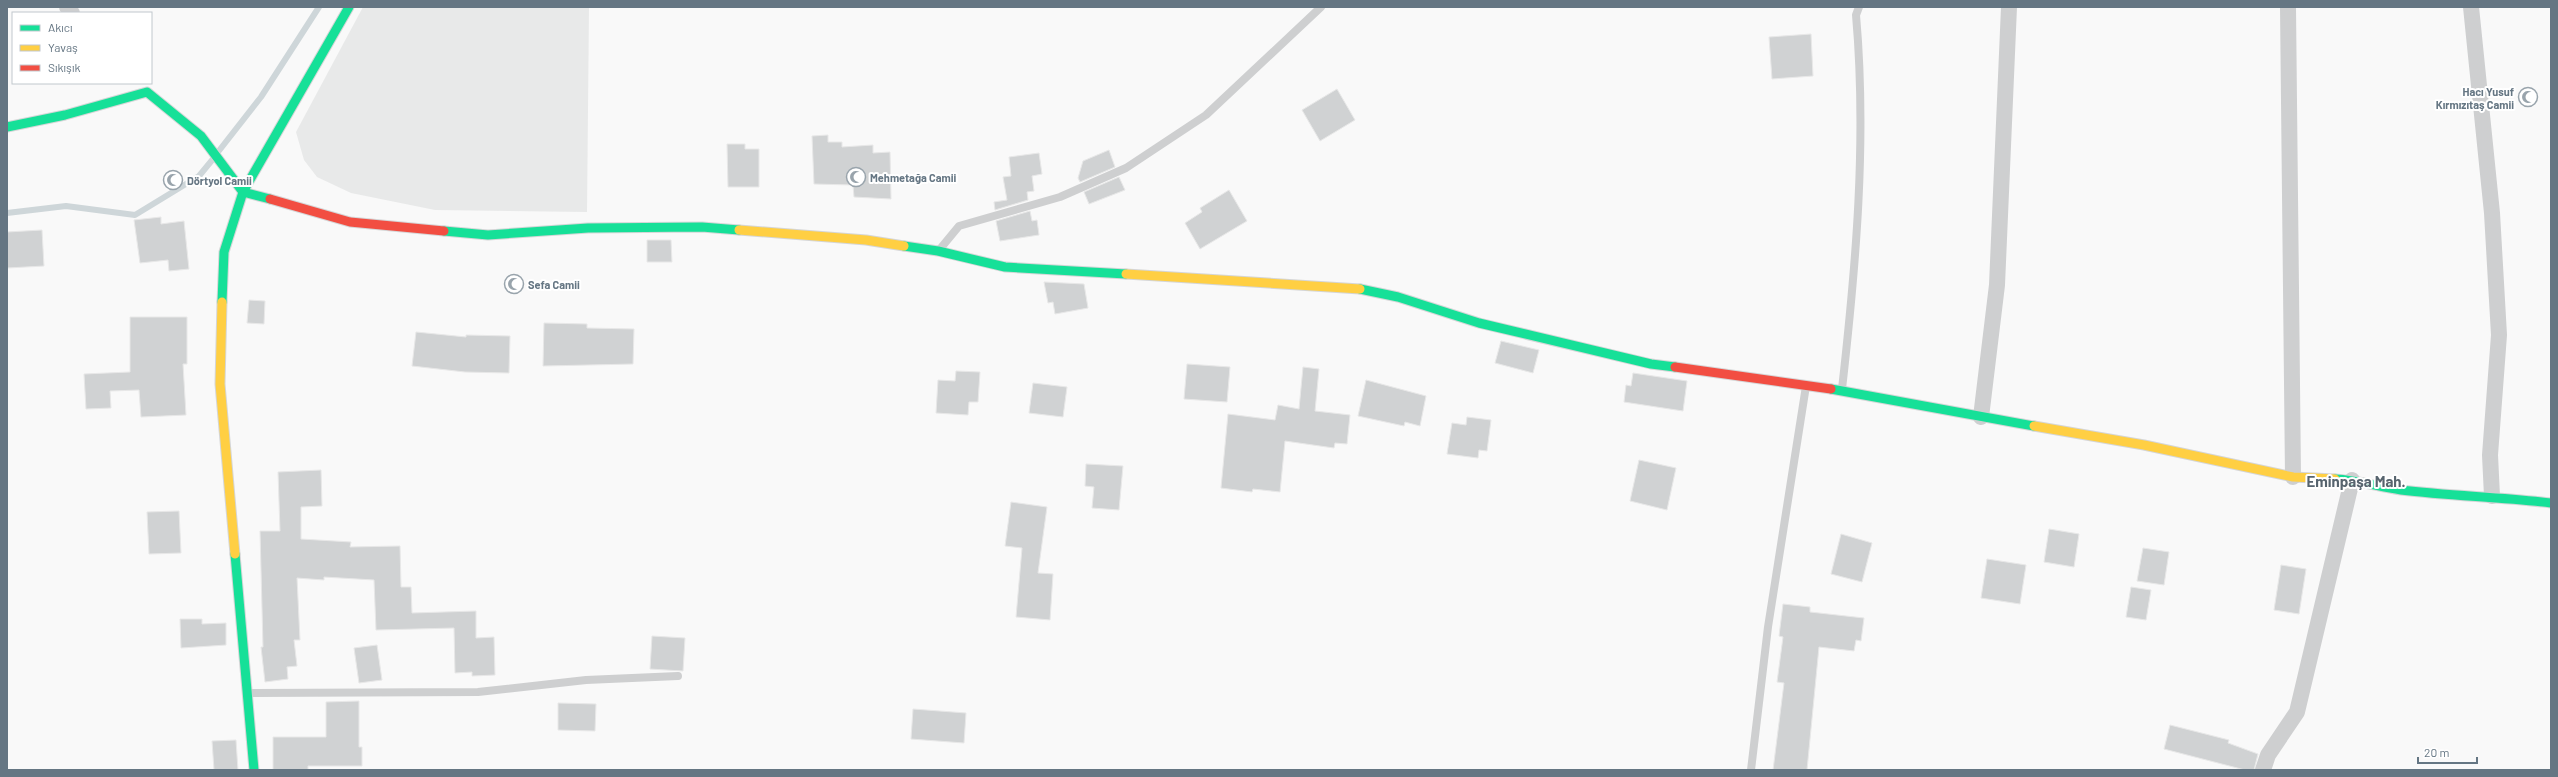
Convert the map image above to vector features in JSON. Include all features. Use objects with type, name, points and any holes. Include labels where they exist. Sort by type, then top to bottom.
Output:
[{"type":"street","points":[[254,770],[220,384],[224,252],[244,192],[349,7]]},
{"type":"street","points":[[1981,417],[1997,284],[2009,7]]},
{"type":"street","points":[[2288,7],[2293,476]]},
{"type":"street","points":[[2471,7],[2492,213],[2499,335],[2490,455],[2492,496]]},
{"type":"street","points":[[7,127],[65,115],[143,88],[200,136],[244,192],[350,222],[488,235],[588,228],[702,227],[866,240],[938,252],[1005,266],[1355,288],[1398,297],[1479,323],[1651,364],[1807,384],[1842,390],[1981,417],[2144,445],[2293,476],[2352,480],[2401,490],[2492,496],[2551,503]]},
{"type":"street","points":[[2263,770],[2268,755],[2297,712],[2352,480]]},
{"type":"lane","points":[[938,252],[959,226],[1060,197],[1126,168],[1206,115],[1321,7]]},
{"type":"lane","points":[[1842,390],[1856,261],[1861,87],[1856,15],[1859,7]]},
{"type":"lane","points":[[1751,770],[1768,627],[1807,384]]},
{"type":"lane","points":[[247,693],[478,692],[586,680],[678,676]]},
{"type":"shaded area","points":[[363,7],[589,7],[587,212],[435,210],[351,193],[317,177],[304,160],[296,132]]},
{"type":"building","points":[[1811,34],[1813,76],[1772,79],[1769,37]]},
{"type":"building","points":[[1337,89],[1355,120],[1320,141],[1302,110]]},
{"type":"building","points":[[828,135],[828,142],[842,142],[842,147],[873,145],[873,153],[890,152],[891,199],[854,197],[853,185],[814,184],[812,136]]},
{"type":"building","points":[[727,144],[745,144],[745,149],[759,149],[759,187],[728,187]]},
{"type":"building","points":[[1109,150],[1115,167],[1080,182],[1078,178],[1083,161]]},
{"type":"building","points":[[1039,153],[1042,174],[1032,176],[1034,191],[1027,192],[1028,200],[995,210],[994,202],[1007,200],[1003,177],[1011,176],[1009,157]]},
{"type":"building","points":[[1119,177],[1125,190],[1089,204],[1084,192]]},
{"type":"building","points":[[1229,190],[1247,221],[1200,249],[1185,223],[1202,212],[1200,208]]},
{"type":"building","points":[[1030,211],[1032,221],[1037,220],[1039,235],[1000,241],[996,221]]},
{"type":"building","points":[[161,217],[161,224],[184,221],[189,269],[169,271],[168,260],[140,263],[134,220]]},
{"type":"building","points":[[42,230],[44,266],[7,268],[7,232]]},
{"type":"building","points":[[647,240],[671,240],[672,262],[647,262]]},
{"type":"building","points":[[1044,282],[1084,284],[1088,308],[1055,314],[1053,302],[1048,303]]},
{"type":"building","points":[[249,300],[265,301],[264,324],[247,323]]},
{"type":"building","points":[[130,317],[187,317],[187,364],[183,364],[186,415],[141,417],[139,390],[110,391],[111,408],[86,409],[84,374],[130,372]]},
{"type":"building","points":[[544,323],[587,324],[587,328],[634,329],[633,364],[543,366]]},
{"type":"building","points":[[416,332],[466,337],[466,335],[510,336],[509,373],[465,372],[412,366]]},
{"type":"building","points":[[1501,341],[1539,350],[1533,373],[1495,363]]},
{"type":"building","points":[[1187,364],[1230,367],[1227,402],[1184,399]]},
{"type":"building","points":[[1303,367],[1319,369],[1315,411],[1350,415],[1347,444],[1335,443],[1334,448],[1285,441],[1280,492],[1253,489],[1252,492],[1221,488],[1228,414],[1275,420],[1278,405],[1299,409]]},
{"type":"building","points":[[956,371],[980,372],[978,402],[969,402],[968,415],[936,413],[938,380],[955,381]]},
{"type":"building","points":[[1633,373],[1687,381],[1683,411],[1624,402],[1626,385],[1631,386]]},
{"type":"building","points":[[1366,380],[1426,396],[1420,426],[1405,422],[1404,426],[1358,416]]},
{"type":"building","points":[[1033,383],[1067,387],[1063,417],[1029,413]]},
{"type":"building","points":[[1467,417],[1491,420],[1487,451],[1479,450],[1478,458],[1447,454],[1452,423],[1466,425]]},
{"type":"building","points":[[1639,460],[1676,468],[1667,510],[1630,501]]},
{"type":"building","points":[[1086,464],[1123,466],[1119,510],[1092,508],[1094,487],[1085,486]]},
{"type":"building","points":[[321,470],[322,506],[301,507],[301,539],[351,542],[350,547],[400,546],[401,587],[411,587],[412,613],[476,611],[476,638],[494,637],[495,675],[472,676],[472,672],[455,673],[454,628],[376,630],[374,580],[324,577],[324,580],[297,578],[300,640],[294,640],[297,666],[287,667],[288,679],[265,682],[261,647],[263,647],[260,531],[280,531],[278,472]]},
{"type":"building","points":[[1011,502],[1047,507],[1038,573],[1053,574],[1050,620],[1016,617],[1022,548],[1005,546]]},
{"type":"building","points":[[179,511],[181,553],[149,554],[147,512]]},
{"type":"building","points":[[2049,529],[2079,534],[2074,567],[2044,562]]},
{"type":"building","points":[[1841,534],[1872,543],[1862,582],[1831,574]]},
{"type":"building","points":[[2143,548],[2169,552],[2164,585],[2137,581]]},
{"type":"building","points":[[1987,559],[2026,565],[2020,604],[1981,598]]},
{"type":"building","points":[[2281,565],[2306,569],[2299,614],[2274,610]]},
{"type":"building","points":[[2131,587],[2151,590],[2146,620],[2126,617]]},
{"type":"building","points":[[1783,604],[1810,607],[1810,612],[1864,618],[1861,641],[1856,640],[1854,651],[1819,647],[1807,770],[1773,770],[1784,683],[1777,682],[1783,637],[1779,636]]},
{"type":"building","points":[[180,619],[202,619],[202,624],[226,623],[226,645],[181,648]]},
{"type":"building","points":[[652,636],[685,638],[683,671],[650,669]]},
{"type":"building","points":[[377,645],[382,680],[359,683],[354,648]]},
{"type":"building","points":[[359,701],[359,747],[362,747],[362,766],[308,766],[308,770],[273,770],[273,737],[326,737],[326,702]]},
{"type":"building","points":[[558,703],[596,704],[595,731],[558,730]]},
{"type":"building","points":[[913,709],[966,713],[964,743],[911,739]]},
{"type":"building","points":[[2170,725],[2229,740],[2228,743],[2258,754],[2254,770],[2245,770],[2164,749]]},
{"type":"building","points":[[236,740],[238,770],[214,770],[212,741]]},
{"type":"waterway","points":[[218,152],[261,97],[319,7]]},
{"type":"waterway","points":[[7,213],[66,206],[135,215],[199,176],[213,159]]},
{"type":"traffic: fast","points":[[222,302],[224,252],[243,192],[349,7]]},
{"type":"traffic: fast","points":[[7,127],[65,115],[147,92],[201,136],[243,192],[270,199]]},
{"type":"traffic: fast","points":[[444,231],[488,235],[588,228],[702,227],[739,230]]},
{"type":"traffic: fast","points":[[904,246],[938,251],[1005,267],[1126,274]]},
{"type":"traffic: fast","points":[[1360,289],[1398,297],[1479,323],[1651,364],[1675,367]]},
{"type":"traffic: fast","points":[[1831,389],[2034,426]]},
{"type":"traffic: fast","points":[[2335,479],[2401,490],[2551,503]]},
{"type":"traffic: fast","points":[[235,554],[254,770]]},
{"type":"traffic: slow","points":[[739,230],[866,240],[904,246]]},
{"type":"traffic: slow","points":[[1126,274],[1360,289]]},
{"type":"traffic: slow","points":[[222,302],[220,384],[235,554]]},
{"type":"traffic: slow","points":[[2034,426],[2144,445],[2293,477],[2335,479]]},
{"type":"traffic: jam","points":[[270,199],[350,222],[444,231]]},
{"type":"traffic: jam","points":[[1675,367],[1831,389]]},
{"type":"place","name":"Hacı Yusuf Kırmızıtaş Camii","points":[[2528,97]]},
{"type":"place","name":"Mehmetağa Camii","points":[[856,177]]},
{"type":"place","name":"Dörtyol Camii","points":[[173,180]]},
{"type":"place","name":"Sefa Camii","points":[[514,284]]},
{"type":"district","name":"Eminpaşa Mah.","points":[[2356,481]]}]
